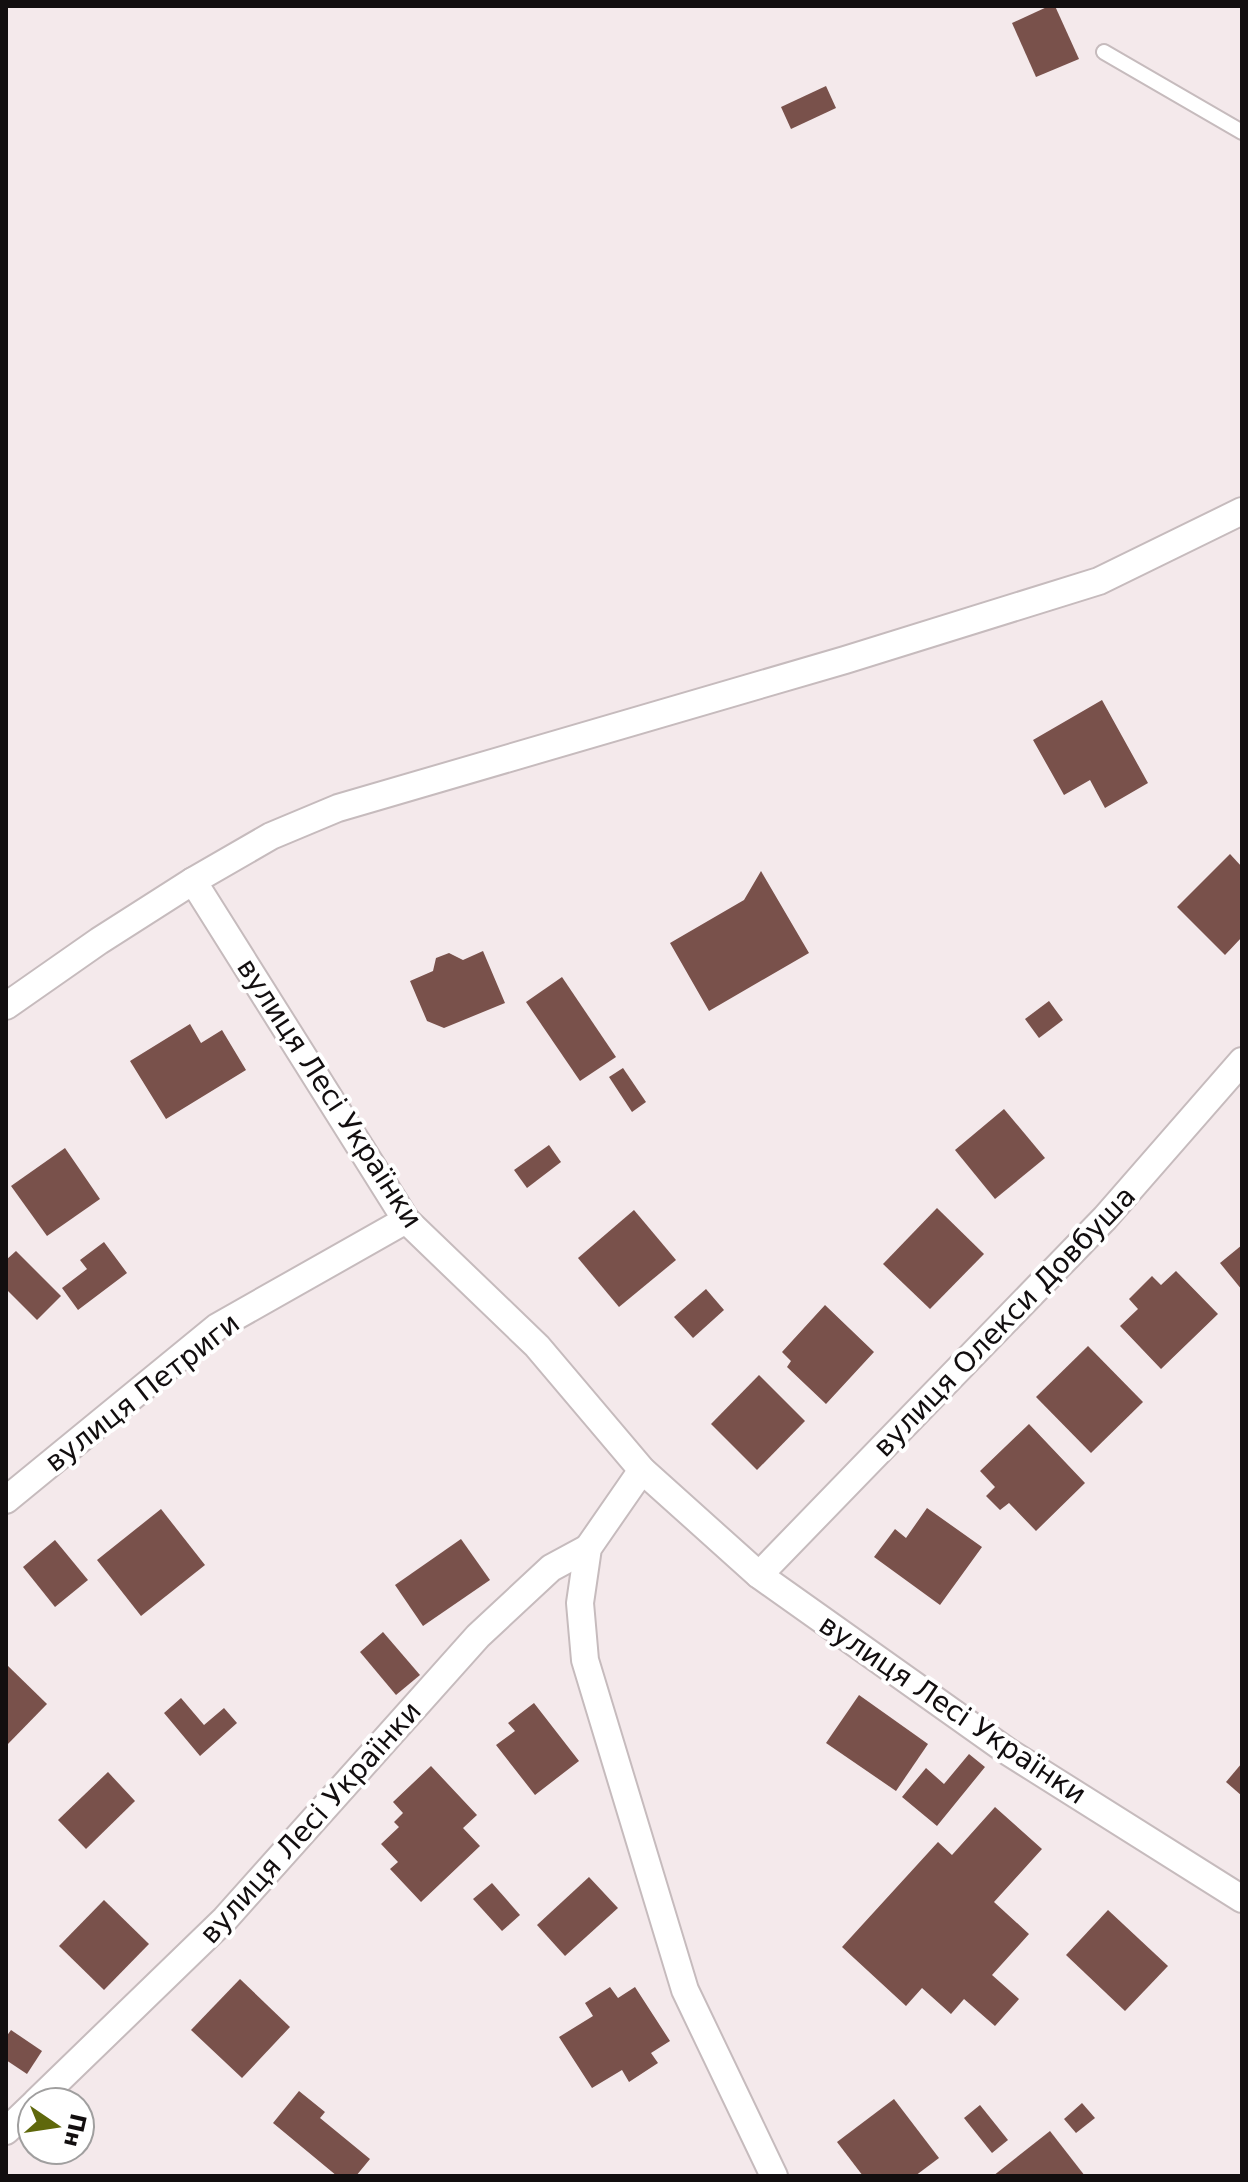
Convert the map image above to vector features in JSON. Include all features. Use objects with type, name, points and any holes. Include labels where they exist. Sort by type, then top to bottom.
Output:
[{"type":"street","points":[[6,1006],[193,881],[271,836],[338,808],[845,660],[1099,581],[1242,511]]},
{"type":"street","name":"вулиця Лесі Українки","points":[[193,881],[406,1220],[537,1346],[642,1470],[759,1575],[1007,1751],[1242,1899]]},
{"type":"street","name":"вулиця Олекси Довбуша","points":[[759,1575],[1105,1218],[1242,1061]]},
{"type":"street","name":"вулиця Петриги","points":[[6,1500],[217,1327],[406,1220]]},
{"type":"street","name":"вулиця Лесі Українки","points":[[642,1470],[588,1548],[580,1603],[585,1660],[685,1990],[774,2176]]},
{"type":"street","name":"вулиця Лесі Українки","points":[[53,2086],[225,1919],[478,1636],[551,1568],[588,1548]]},
{"type":"lane","points":[[1104,52],[1242,132]]},
{"type":"building","points":[[1055,6],[1079,59],[1036,77],[1012,23]]},
{"type":"building","points":[[826,86],[836,108],[791,129],[781,107]]},
{"type":"building","points":[[1102,700],[1148,783],[1105,808],[1090,780],[1064,795],[1033,740]]},
{"type":"building","points":[[1230,854],[1242,867],[1242,937],[1225,955],[1177,907]]},
{"type":"building","points":[[761,871],[809,953],[709,1011],[670,943],[744,900]]},
{"type":"building","points":[[483,951],[505,1003],[444,1028],[427,1021],[410,981],[433,971],[436,958],[449,953],[463,960]]},
{"type":"building","points":[[562,977],[616,1057],[580,1081],[526,1002]]},
{"type":"building","points":[[1049,1001],[1063,1020],[1039,1038],[1025,1019]]},
{"type":"building","points":[[190,1024],[201,1043],[222,1030],[246,1070],[166,1119],[130,1061]]},
{"type":"building","points":[[623,1068],[646,1102],[632,1112],[609,1077]]},
{"type":"building","points":[[1004,1109],[1045,1158],[995,1199],[955,1150]]},
{"type":"building","points":[[549,1145],[561,1162],[527,1188],[514,1170]]},
{"type":"building","points":[[65,1148],[100,1199],[47,1236],[11,1186]]},
{"type":"building","points":[[937,1208],[984,1254],[930,1309],[883,1264]]},
{"type":"building","points":[[634,1210],[676,1260],[619,1307],[578,1258]]},
{"type":"building","points":[[104,1242],[127,1273],[78,1310],[62,1288],[87,1269],[80,1260]]},
{"type":"building","points":[[1242,1245],[1242,1290],[1220,1263]]},
{"type":"building","points":[[16,1251],[61,1296],[37,1320],[6,1289],[6,1260]]},
{"type":"building","points":[[1176,1271],[1218,1314],[1161,1369],[1120,1326],[1138,1309],[1129,1299],[1152,1276],[1161,1285]]},
{"type":"building","points":[[706,1289],[724,1310],[693,1338],[674,1317]]},
{"type":"building","points":[[825,1305],[874,1352],[826,1404],[787,1367],[791,1361],[782,1352]]},
{"type":"building","points":[[1088,1346],[1143,1402],[1091,1453],[1036,1397]]},
{"type":"building","points":[[759,1375],[805,1421],[757,1470],[711,1424]]},
{"type":"building","points":[[1029,1424],[1085,1483],[1036,1531],[1009,1503],[1000,1510],[986,1496],[995,1487],[980,1471]]},
{"type":"building","points":[[927,1508],[982,1547],[940,1605],[874,1557],[895,1529],[906,1538]]},
{"type":"building","points":[[161,1509],[205,1565],[141,1616],[97,1560]]},
{"type":"building","points":[[461,1539],[490,1580],[423,1626],[395,1585]]},
{"type":"building","points":[[55,1540],[88,1580],[55,1607],[23,1567]]},
{"type":"building","points":[[383,1632],[420,1675],[396,1695],[360,1652]]},
{"type":"building","points":[[6,1664],[47,1704],[6,1746]]},
{"type":"building","points":[[859,1695],[928,1744],[896,1791],[826,1743]]},
{"type":"building","points":[[181,1698],[204,1725],[224,1708],[237,1723],[200,1756],[164,1713]]},
{"type":"building","points":[[534,1703],[579,1761],[535,1795],[496,1745],[515,1731],[508,1723]]},
{"type":"building","points":[[969,1754],[985,1767],[937,1826],[902,1797],[926,1768],[944,1784]]},
{"type":"building","points":[[1242,1763],[1242,1796],[1226,1782]]},
{"type":"building","points":[[431,1766],[477,1815],[463,1828],[480,1846],[421,1902],[390,1869],[398,1862],[381,1844],[399,1827],[394,1822],[403,1813],[393,1802]]},
{"type":"building","points":[[108,1772],[135,1801],[86,1849],[58,1820]]},
{"type":"building","points":[[995,1807],[1042,1849],[994,1902],[1029,1934],[992,1975],[1019,1999],[995,2026],[964,1999],[951,2014],[922,1988],[906,2006],[842,1947],[938,1842],[952,1855]]},
{"type":"building","points":[[589,1877],[618,1908],[565,1956],[537,1925]]},
{"type":"building","points":[[492,1883],[520,1915],[502,1931],[473,1899]]},
{"type":"building","points":[[104,1900],[149,1944],[104,1990],[59,1946]]},
{"type":"building","points":[[1108,1910],[1168,1966],[1125,2011],[1066,1955]]},
{"type":"building","points":[[240,1979],[290,2027],[242,2078],[191,2030]]},
{"type":"building","points":[[610,1987],[618,1998],[635,1987],[670,2041],[651,2053],[658,2063],[629,2082],[622,2070],[592,2088],[559,2037],[593,2016],[585,2003]]},
{"type":"building","points":[[11,2030],[42,2051],[27,2074],[6,2060],[6,2037]]},
{"type":"building","points":[[299,2091],[325,2112],[320,2118],[370,2159],[356,2176],[337,2176],[273,2123]]},
{"type":"building","points":[[894,2099],[939,2158],[915,2176],[863,2176],[837,2142]]},
{"type":"building","points":[[1082,2103],[1095,2118],[1076,2133],[1064,2119]]},
{"type":"building","points":[[980,2105],[1008,2140],[992,2153],[964,2118]]},
{"type":"building","points":[[1050,2131],[1085,2176],[993,2176]]}]
